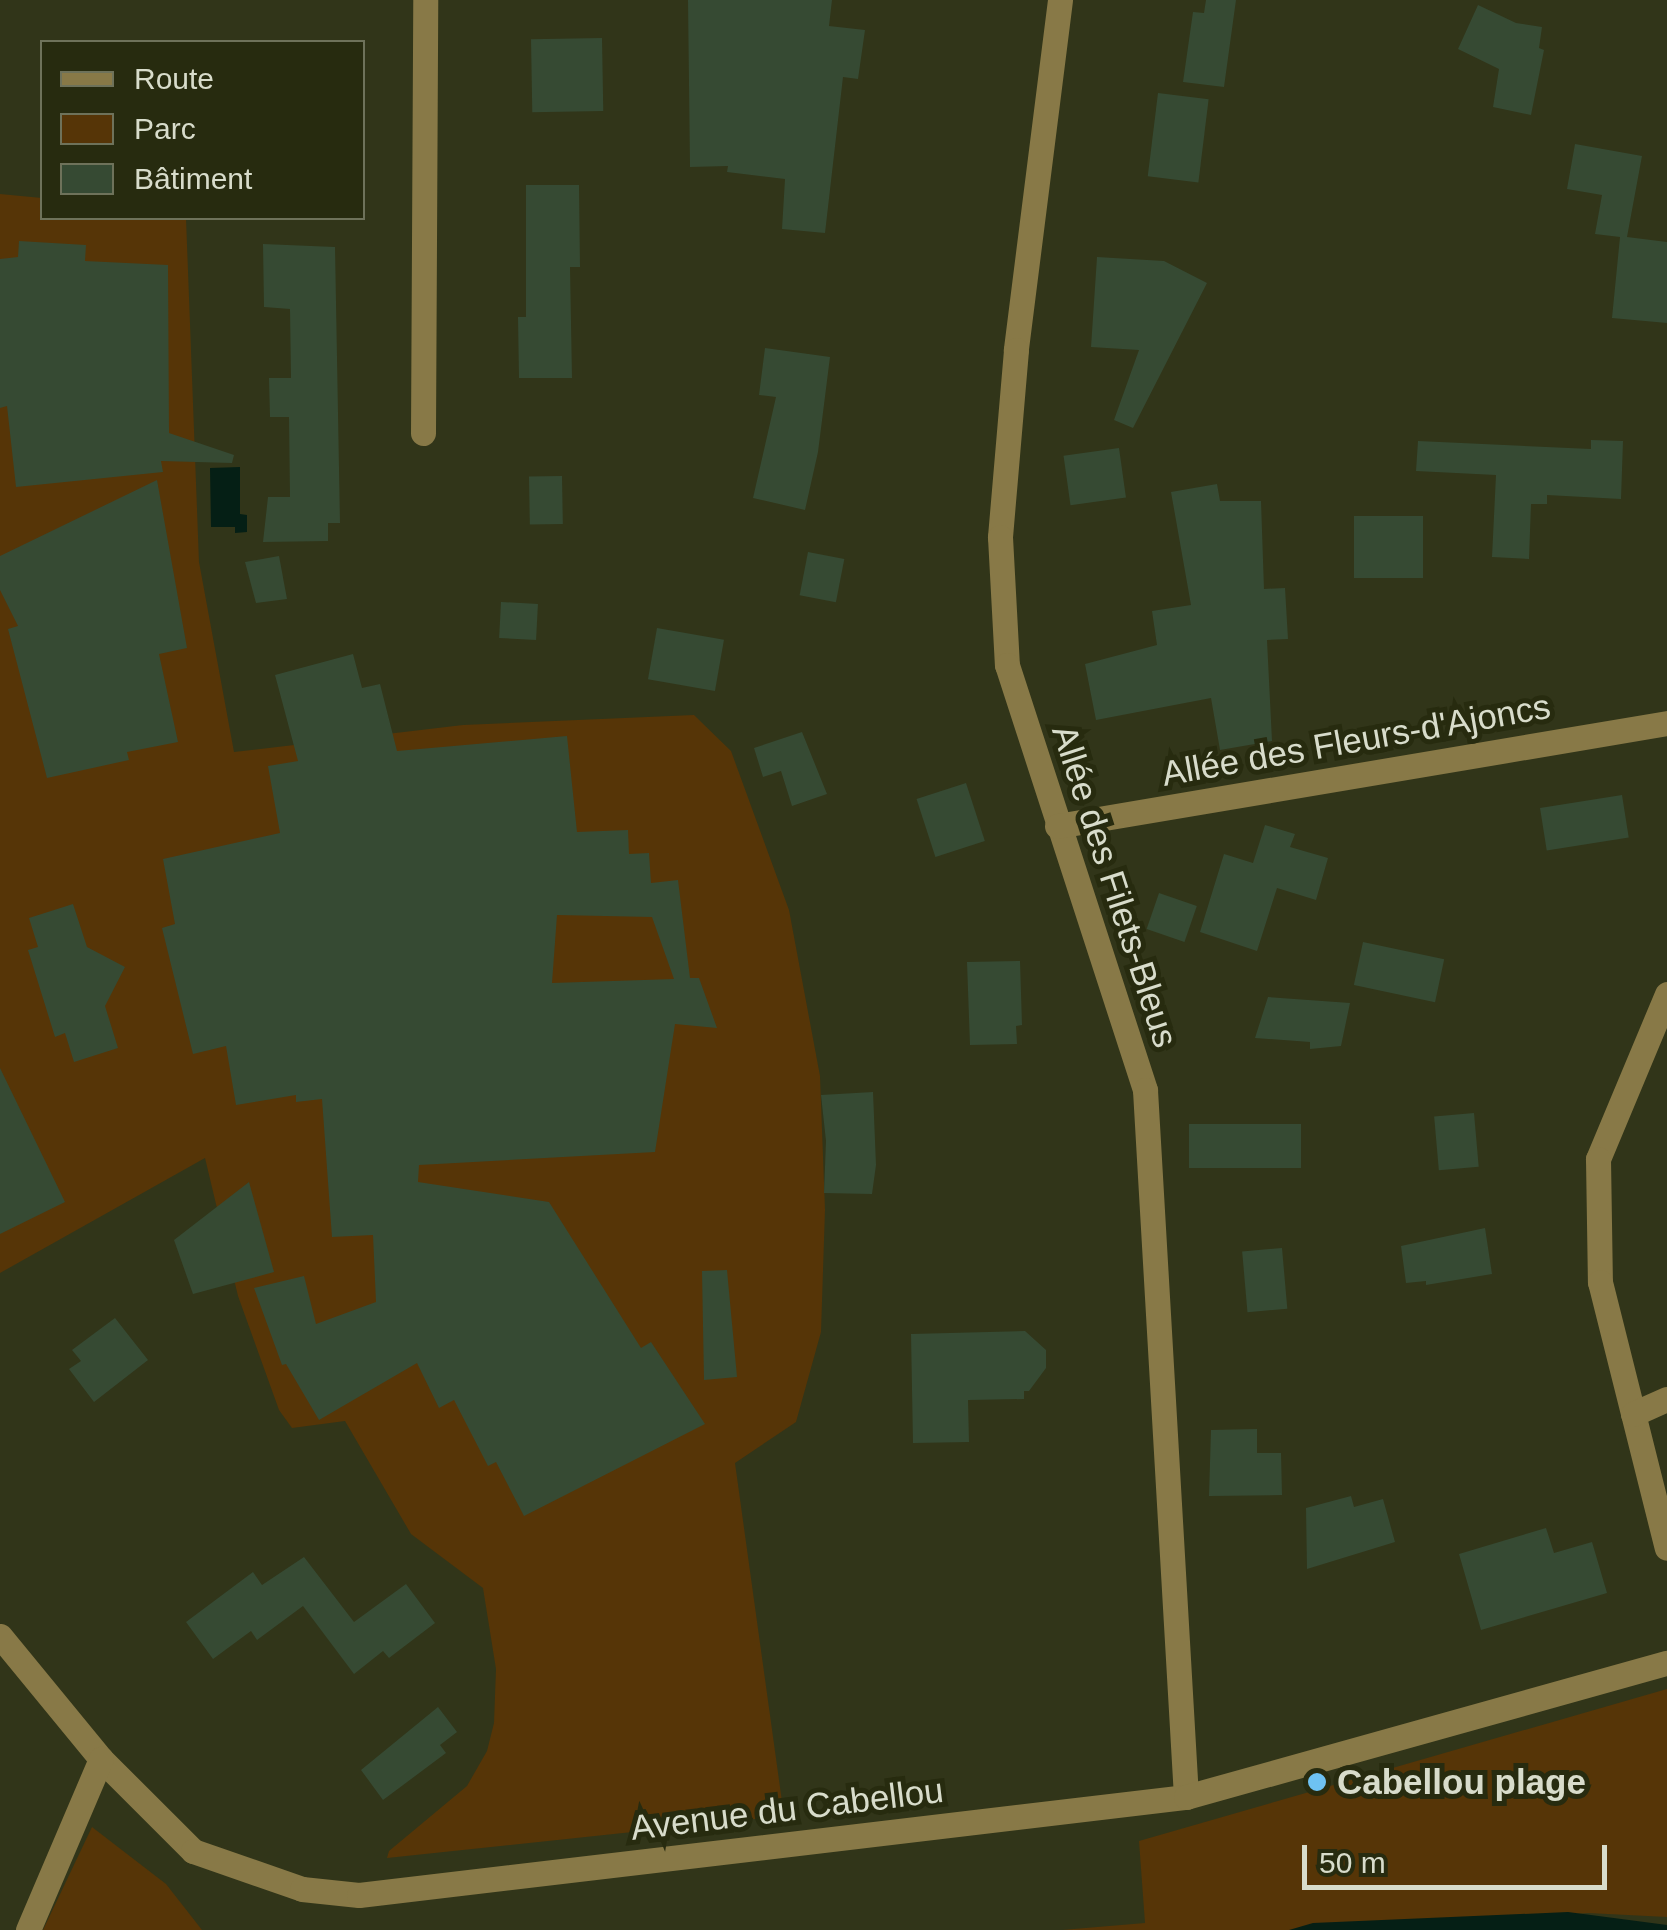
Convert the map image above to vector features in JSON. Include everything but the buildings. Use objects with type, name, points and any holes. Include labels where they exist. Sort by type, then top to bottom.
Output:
[{"type":"street","points":[[423,433],[424,0]]},
{"type":"street","name":"Allée des Filets-Bleus","points":[[1060,0],[1016,350],[1000,537],[1007,665],[1145,1090],[1186,1797]]},
{"type":"street","name":"Allée des Fleurs-d'Ajoncs","points":[[1058,826],[1667,723]]},
{"type":"street","points":[[1667,994],[1598,1159],[1600,1282],[1667,1548]]},
{"type":"street","points":[[1633,1414],[1667,1399]]},
{"type":"street","name":"Avenue du Cabellou","points":[[0,1636],[101,1759],[193,1851],[302,1889],[359,1895],[1186,1797],[1667,1663]]},
{"type":"street","points":[[28,1930],[101,1759]]},
{"type":"green space","points":[[0,194],[40,198],[40,220],[186,220],[199,562],[234,752],[463,725],[694,715],[731,751],[789,910],[820,1076],[825,1210],[821,1332],[796,1422],[735,1463],[784,1816],[387,1858],[389,1851],[467,1786],[487,1751],[494,1723],[496,1669],[483,1588],[411,1534],[345,1421],[292,1428],[279,1410],[238,1296],[205,1158],[0,1273]]},
{"type":"green space","points":[[1667,1689],[1667,1917],[1588,1913],[1320,1930],[1062,1930],[1145,1923],[1139,1841]]},
{"type":"green space","points":[[92,1827],[166,1884],[202,1930],[43,1930]]},
{"type":"shaded area","points":[[240,467],[240,514],[247,515],[247,532],[235,533],[235,527],[211,527],[210,468]]},
{"type":"shaded area","points":[[1568,1912],[1667,1925],[1667,1930],[1289,1930],[1313,1923]]},
{"type":"place","name":"Cabellou plage","points":[[1317,1782]]}]
